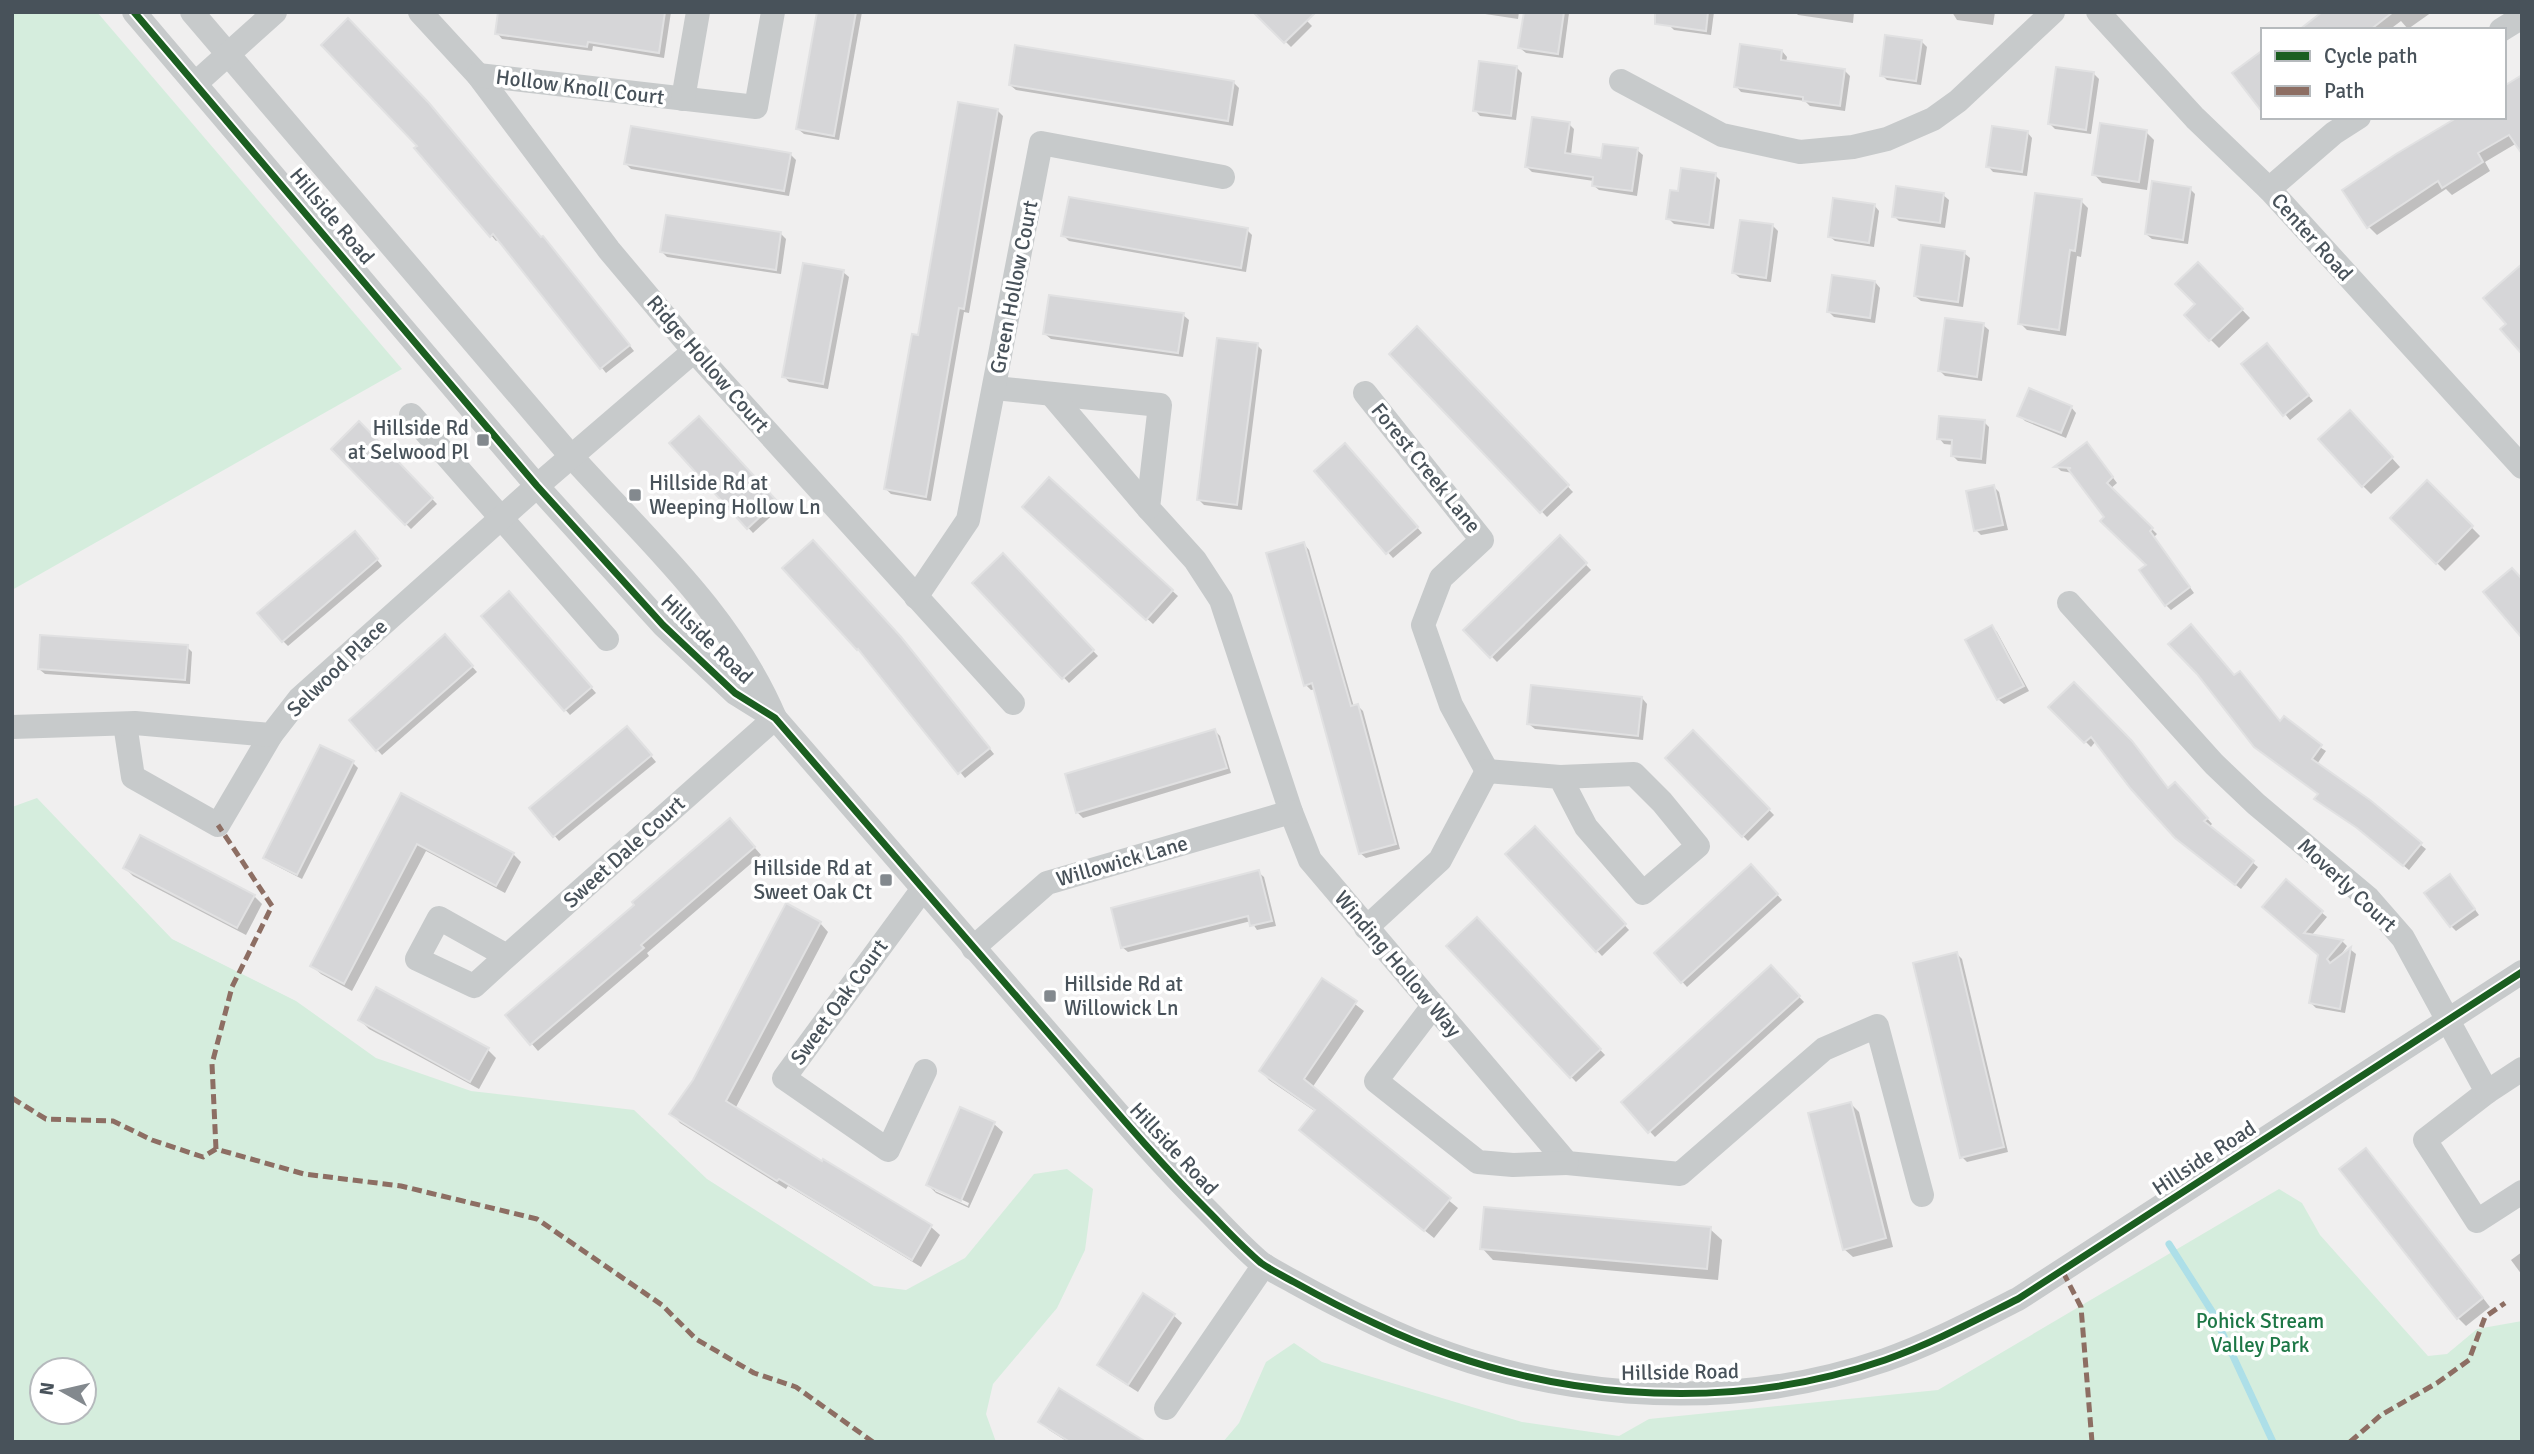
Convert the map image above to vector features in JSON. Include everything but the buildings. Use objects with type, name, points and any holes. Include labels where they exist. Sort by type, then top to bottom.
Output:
[{"type":"street","name":"Hillside Road","points":[[134,12],[537,486],[663,625],[735,693],[775,718]]},
{"type":"street","name":"Hillside Road","points":[[192,12],[572,456],[704,601],[760,684],[775,718],[1162,1164],[1264,1265],[1341,1307],[1420,1345],[1466,1362],[1540,1380],[1598,1390],[1657,1393],[1782,1385],[1884,1360],[1930,1343],[2018,1299],[2522,972]]},
{"type":"street","points":[[196,83],[275,12]]},
{"type":"street","name":"Ridge Hollow Court","points":[[419,12],[478,75],[609,250],[694,351],[1013,703]]},
{"type":"street","name":"Hollow Knoll Court","points":[[683,99],[698,12]]},
{"type":"street","name":"Hollow Knoll Court","points":[[478,75],[756,107],[773,12]]},
{"type":"street","points":[[1621,81],[1722,135],[1800,152],[1853,147],[1887,139],[1933,119],[1958,101],[2053,12]]},
{"type":"street","name":"Center Road","points":[[2098,12],[2195,118],[2269,189],[2522,467]]},
{"type":"street","points":[[2504,28],[2522,17]]},
{"type":"street","points":[[2269,189],[2334,133],[2356,119]]},
{"type":"street","name":"Green Hollow Court","points":[[916,597],[968,520],[1041,144],[1223,177]]},
{"type":"street","name":"Selwood Place","points":[[12,727],[125,724],[271,735],[299,699],[537,486],[694,351]]},
{"type":"street","points":[[995,388],[1160,405],[1148,508]]},
{"type":"street","name":"Forest Creek Lane","points":[[1365,393],[1482,540],[1441,578],[1423,625],[1451,705],[1487,771]]},
{"type":"street","name":"Winding Hollow Way","points":[[1051,394],[1195,560],[1221,600],[1291,812],[1310,860],[1567,1163]]},
{"type":"street","points":[[411,415],[607,639]]},
{"type":"street","name":"Moverly Court","points":[[2069,603],[2214,764],[2256,804],[2368,898],[2403,938],[2487,1092]]},
{"type":"street","name":"Sweet Dale Court","points":[[507,956],[439,918],[417,959],[474,986],[775,718]]},
{"type":"street","points":[[125,724],[133,777],[218,825],[271,735]]},
{"type":"street","points":[[1366,928],[1440,860],[1487,771],[1560,777],[1634,774],[1662,802],[1698,846],[1643,893],[1586,827],[1560,777]]},
{"type":"street","name":"Willowick Lane","points":[[973,948],[1047,883],[1291,812]]},
{"type":"street","name":"Sweet Oak Court","points":[[922,890],[784,1078],[888,1150],[925,1071]]},
{"type":"street","points":[[1433,1006],[1376,1081],[1478,1161],[1513,1165],[1567,1163],[1680,1174],[1824,1049],[1877,1026],[1922,1195]]},
{"type":"street","points":[[2522,1069],[2487,1092],[2425,1140],[2477,1221],[2522,1192]]},
{"type":"street","points":[[1166,1408],[1264,1265]]},
{"type":"green space","points":[[12,12],[97,12],[402,369],[12,590]]},
{"type":"green space","points":[[37,798],[172,939],[296,1001],[376,1058],[471,1091],[634,1110],[707,1179],[874,1286],[906,1290],[965,1258],[1034,1174],[1067,1169],[1093,1189],[1085,1250],[1057,1308],[993,1384],[986,1414],[996,1442],[12,1441],[12,807]]},
{"type":"green space","name":"Pohick Stream Valley Park","points":[[2279,1189],[2302,1203],[2320,1235],[2428,1356],[2447,1354],[2477,1329],[2522,1321],[2522,1442],[1223,1442],[1239,1423],[1266,1362],[1294,1343],[1322,1362],[1522,1422],[1619,1436],[1649,1419],[1938,1390]]},
{"type":"waterway","points":[[2169,1244],[2213,1313],[2273,1442]]},
{"type":"marked path","points":[[216,1149],[212,1064],[232,987],[272,906],[218,825]]},
{"type":"marked path","points":[[12,1098],[46,1119],[113,1121],[152,1140],[203,1157],[216,1149],[304,1174],[401,1186],[537,1219],[662,1305],[696,1339],[754,1373],[796,1387],[873,1442]]},
{"type":"marked path","points":[[2063,1272],[2081,1307],[2092,1442]]},
{"type":"marked path","points":[[2350,1442],[2381,1415],[2437,1383],[2469,1360],[2485,1317],[2505,1303]]},
{"type":"cycle path","points":[[134,12],[537,486],[663,625],[735,693],[775,718],[1187,1190],[1265,1266],[1355,1314],[1436,1349],[1498,1369],[1562,1383],[1627,1392],[1692,1393],[1758,1389],[1822,1378],[1885,1360],[1936,1339],[2018,1299],[2522,972]]},
{"type":"place","name":"Hillside Rd at Selwood Pl","points":[[483,440]]},
{"type":"place","name":"Hillside Rd at Weeping Hollow Ln","points":[[635,495]]},
{"type":"place","name":"Hillside Rd at Sweet Oak Ct","points":[[886,880]]},
{"type":"place","name":"Hillside Rd at Willowick Ln","points":[[1050,996]]}]
